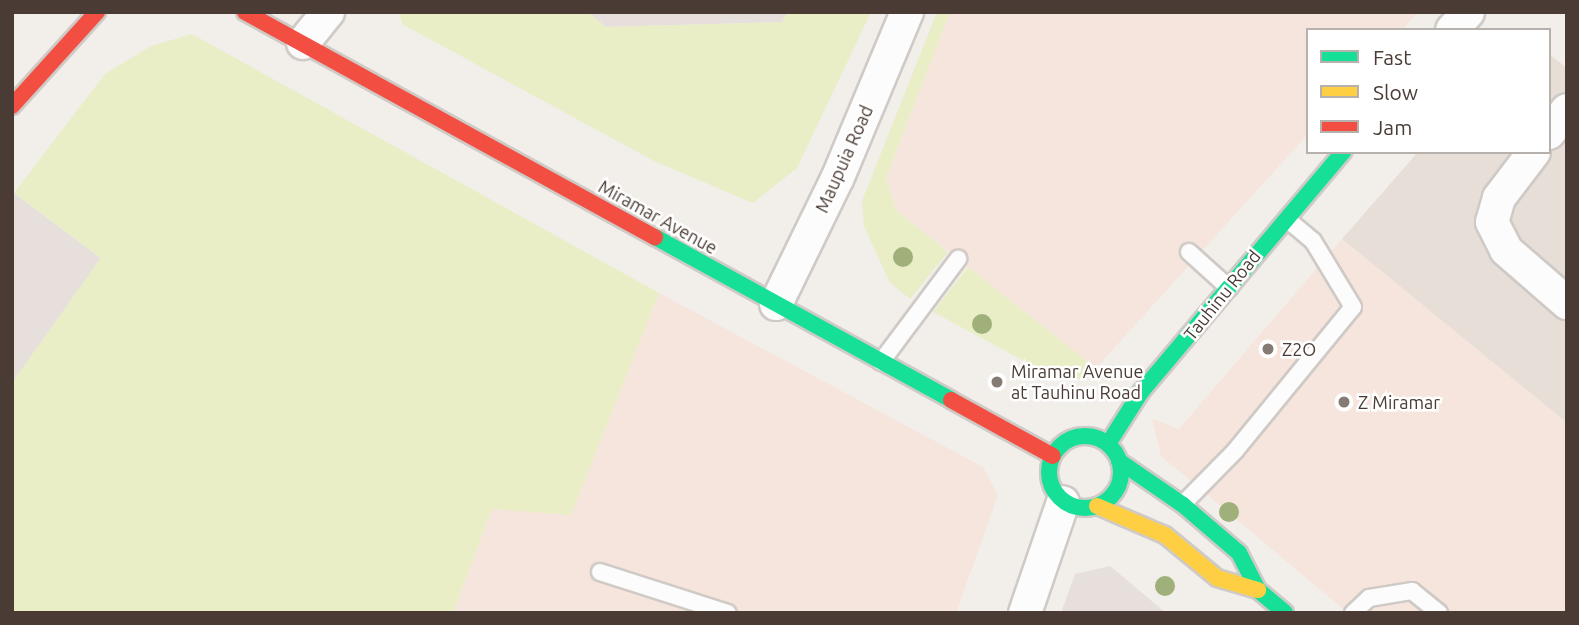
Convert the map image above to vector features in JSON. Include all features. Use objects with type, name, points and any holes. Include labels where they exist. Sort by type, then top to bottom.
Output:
[{"type":"main road","points":[[12,106],[97,12]]},
{"type":"main road","name":"Miramar Avenue","points":[[245,12],[1053,456]]},
{"type":"main road","name":"Tauhinu Road","points":[[1108,444],[1141,392],[1285,217],[1341,154]]},
{"type":"main road","points":[[1258,590],[1217,578],[1165,535],[1097,506],[1081,508],[1063,502],[1052,485],[1053,456],[1076,438],[1108,444],[1119,461],[1183,505],[1239,553],[1258,590],[1285,613]]},
{"type":"main road","points":[[1097,506],[1117,488],[1119,461]]},
{"type":"street","points":[[303,43],[328,12]]},
{"type":"street","name":"Maupuia Road","points":[[776,304],[838,177],[907,12]]},
{"type":"street","points":[[1454,28],[1468,12]]},
{"type":"street","points":[[1551,130],[1567,110]]},
{"type":"street","points":[[1532,154],[1499,198],[1492,222],[1506,250],[1567,303]]},
{"type":"street","points":[[1025,613],[1063,502]]},
{"type":"lane","points":[[1183,505],[1235,452],[1353,307],[1313,241],[1285,217]]},
{"type":"lane","points":[[1189,252],[1229,288]]},
{"type":"lane","points":[[881,362],[958,259]]},
{"type":"lane","points":[[600,572],[728,613]]},
{"type":"lane","points":[[1353,613],[1368,597],[1412,591],[1439,613]]},
{"type":"shaded area","points":[[587,12],[788,12],[782,22],[606,27]]},
{"type":"shaded area","points":[[950,12],[1418,12],[1404,28],[1306,28],[1306,136],[1096,368],[896,210],[886,178]]},
{"type":"shaded area","points":[[1551,56],[1567,68],[1567,423],[1342,239],[1416,154],[1551,154]]},
{"type":"shaded area","points":[[14,193],[101,258],[12,383],[12,195]]},
{"type":"shaded area","points":[[1342,239],[1567,423],[1567,613],[1348,613],[1161,456],[1152,419],[1179,429]]},
{"type":"shaded area","points":[[659,293],[983,467],[998,495],[956,613],[453,613],[492,509],[571,514]]},
{"type":"shaded area","points":[[1110,566],[1166,613],[1061,613],[1075,574]]},
{"type":"green space","points":[[399,12],[587,12],[606,27],[782,22],[788,12],[871,12],[797,168],[753,203],[654,161],[402,24]]},
{"type":"green space","points":[[937,12],[950,12],[886,178],[896,210],[948,252],[910,299],[890,283],[864,226],[862,201]]},
{"type":"green space","points":[[192,34],[659,293],[571,515],[492,509],[453,613],[12,613],[12,383],[101,258],[14,193],[105,74],[151,46]]},
{"type":"green space","points":[[968,267],[1096,368],[1079,379],[1058,379],[933,312]]},
{"type":"traffic: fast","points":[[1108,444],[1141,392],[1341,154]]},
{"type":"traffic: fast","points":[[655,237],[951,400]]},
{"type":"traffic: fast","points":[[1085,436],[1105,442],[1115,452],[1121,472],[1115,492],[1105,502],[1085,508],[1065,502],[1055,492],[1049,472],[1055,452],[1065,442],[1085,436]]},
{"type":"traffic: fast","points":[[1119,461],[1183,505],[1239,553],[1258,590],[1285,613]]},
{"type":"traffic: slow","points":[[1097,506],[1165,535],[1217,578],[1258,590]]},
{"type":"traffic: jam","points":[[12,106],[97,12]]},
{"type":"traffic: jam","points":[[245,12],[655,237]]},
{"type":"traffic: jam","points":[[951,400],[1053,456]]},
{"type":"place","name":"Z2O","points":[[1268,349]]},
{"type":"place","name":"Miramar Avenue at Tauhinu Road","points":[[997,382]]},
{"type":"place","name":"Z Miramar","points":[[1344,402]]}]
